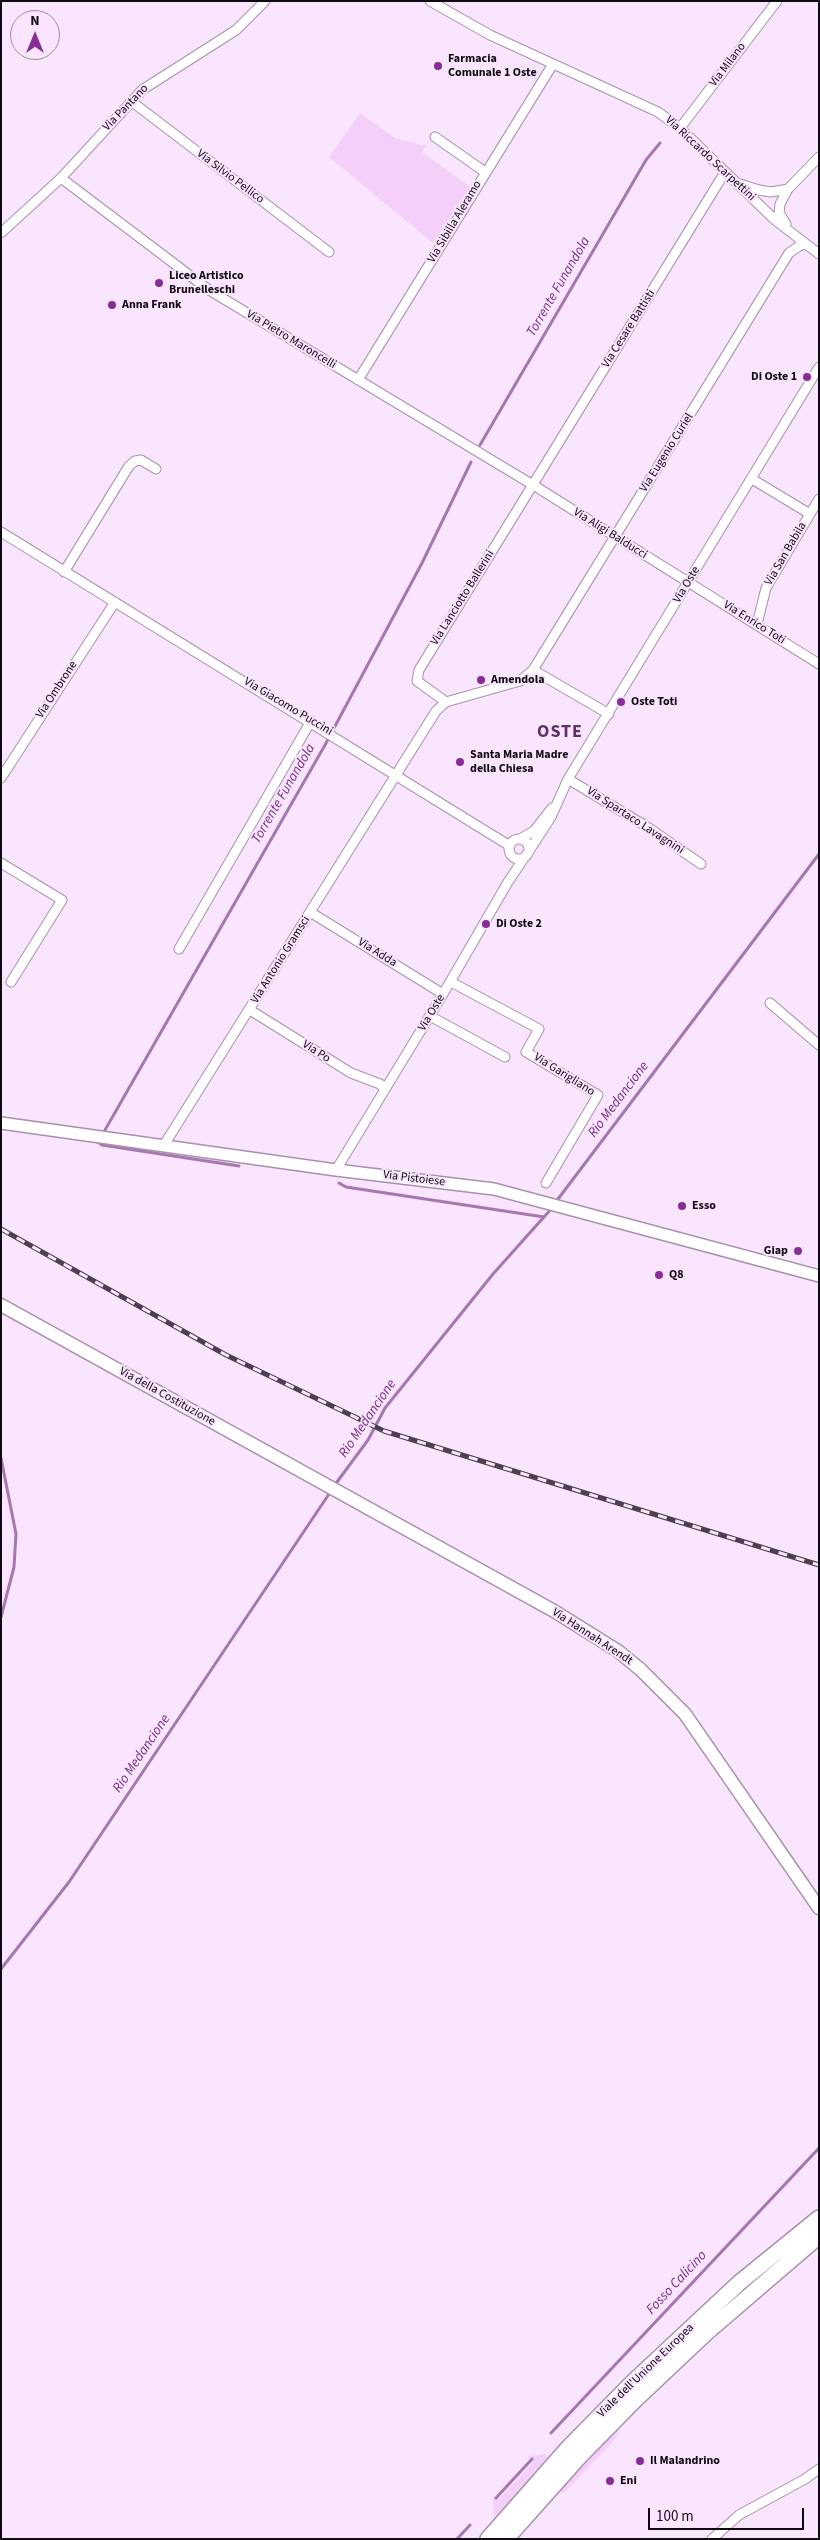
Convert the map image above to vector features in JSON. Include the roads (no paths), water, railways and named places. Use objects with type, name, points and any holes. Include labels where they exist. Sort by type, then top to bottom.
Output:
[{"type":"main road","name":"Via della Costituzione","points":[[1,1305],[334,1489]]},
{"type":"main road","name":"Via Hannah Arendt","points":[[334,1489],[554,1611],[618,1652],[641,1670],[685,1714],[819,1908]]},
{"type":"main road","name":"Viale dell'Unione Europea","points":[[488,2539],[570,2447],[632,2382],[739,2283],[819,2218]]},
{"type":"main road","name":"Viale dell'Unione Europea","points":[[506,2539],[579,2457],[635,2400],[706,2333],[819,2236]]},
{"type":"street","name":"Via Pantano","points":[[1,233],[61,178],[131,101],[153,81],[236,30],[266,1]]},
{"type":"street","name":"Via Riccardo Scarpettini","points":[[430,1],[473,27],[652,109],[680,128],[775,220],[819,254]]},
{"type":"street","name":"Via Milano","points":[[680,128],[777,1]]},
{"type":"street","name":"Via Sibilla Aleramo","points":[[358,380],[553,64]]},
{"type":"street","name":"Via Silvio Pellico","points":[[131,101],[329,252]]},
{"type":"street","points":[[436,138],[485,172]]},
{"type":"street","points":[[794,234],[780,218],[780,204],[788,188],[819,157]]},
{"type":"street","name":"Via Cesare Battisti","points":[[532,485],[725,172]]},
{"type":"street","name":"Via Pietro Maroncelli","points":[[61,178],[209,290],[532,485]]},
{"type":"street","points":[[737,183],[771,192],[788,188]]},
{"type":"street","name":"Via Eugenio Curiel","points":[[533,670],[790,253],[799,246],[806,244]]},
{"type":"street","name":"Via Oste","points":[[336,1170],[451,982],[500,894],[551,817],[568,779],[819,367]]},
{"type":"street","points":[[64,572],[129,466],[135,461],[141,460],[156,469]]},
{"type":"street","name":"Via San Babila","points":[[752,479],[810,514]]},
{"type":"street","name":"Via Aligi Balducci","points":[[532,485],[688,583]]},
{"type":"street","name":"Via Lanciotto Ballerini","points":[[446,702],[417,681],[419,670],[532,485]]},
{"type":"street","name":"Via San Babila","points":[[757,624],[766,588],[819,499]]},
{"type":"street","name":"Via Giacomo Puccini","points":[[1,532],[342,740],[510,846]]},
{"type":"street","name":"Via Enrico Toti","points":[[688,583],[819,664]]},
{"type":"street","name":"Via Ombrone","points":[[1,778],[114,602]]},
{"type":"street","points":[[446,702],[520,681],[533,670],[608,714]]},
{"type":"street","name":"Via Antonio Gramsci","points":[[164,1145],[396,774],[432,718],[446,702]]},
{"type":"street","points":[[179,950],[314,723]]},
{"type":"street","name":"Via Spartaco Lavagnini","points":[[568,779],[649,828],[701,864]]},
{"type":"street","name":"Via Oste","points":[[520,839],[534,831],[556,804]]},
{"type":"street","points":[[520,839],[527,843],[528,853],[521,858],[515,857],[511,852],[510,846],[514,841],[520,839]]},
{"type":"street","points":[[1,863],[62,900],[11,982]]},
{"type":"street","name":"Via Adda","points":[[310,912],[443,994]]},
{"type":"street","name":"Via Garigliano","points":[[451,982],[539,1029],[526,1052],[598,1095],[546,1183]]},
{"type":"street","points":[[770,1003],[819,1046]]},
{"type":"street","name":"Via Po","points":[[250,1010],[351,1074],[380,1084],[385,1089]]},
{"type":"street","points":[[430,1016],[505,1057]]},
{"type":"street","name":"Via Pistoiese","points":[[1,1123],[336,1170],[494,1189],[542,1200],[819,1276]]},
{"type":"street","points":[[712,2539],[739,2515],[805,2479],[819,2469]]},
{"type":"waterway","name":"Torrente Funandola","points":[[480,445],[646,160],[660,143]]},
{"type":"waterway","name":"Torrente Funandola","points":[[105,1130],[325,745],[422,563],[471,462]]},
{"type":"waterway","name":"Rio Medancione","points":[[555,1203],[819,854]]},
{"type":"waterway","name":"Torrente Funandola","points":[[98,1142],[102,1145],[239,1166]]},
{"type":"waterway","points":[[339,1183],[346,1187],[544,1217]]},
{"type":"waterway","name":"Rio Medancione","points":[[334,1486],[368,1440],[385,1408],[493,1274],[552,1208]]},
{"type":"waterway","points":[[1,1458],[16,1534],[14,1567],[1,1617]]},
{"type":"waterway","name":"Rio Medancione","points":[[1,1969],[69,1882],[331,1491]]},
{"type":"waterway","name":"Fosso Calicino","points":[[551,2433],[819,2148]]},
{"type":"waterway","name":"Fosso Calicino","points":[[496,2498],[532,2459]]},
{"type":"waterway","name":"Fosso Calicino","points":[[457,2539],[470,2525]]},
{"type":"railway","points":[[1,1229],[226,1355],[384,1431],[819,1565]]},
{"type":"place","name":"Farmacia Comunale 1 Oste","points":[[438,66]]},
{"type":"place","name":"Liceo Artistico Brunelleschi","points":[[159,283]]},
{"type":"place","name":"Anna Frank","points":[[112,305]]},
{"type":"place","name":"Di Oste 1","points":[[807,377]]},
{"type":"place","name":"Amendola","points":[[481,680]]},
{"type":"place","name":"Oste Toti","points":[[621,702]]},
{"type":"place","name":"Santa Maria Madre della Chiesa","points":[[460,762]]},
{"type":"place","name":"Di Oste 2","points":[[486,924]]},
{"type":"place","name":"Esso","points":[[682,1206]]},
{"type":"place","name":"Giap","points":[[798,1251]]},
{"type":"place","name":"Q8","points":[[659,1275]]},
{"type":"place","name":"Il Malandrino","points":[[640,2461]]},
{"type":"place","name":"Eni","points":[[610,2481]]},
{"type":"district","name":"OSTE","points":[[560,733]]}]
